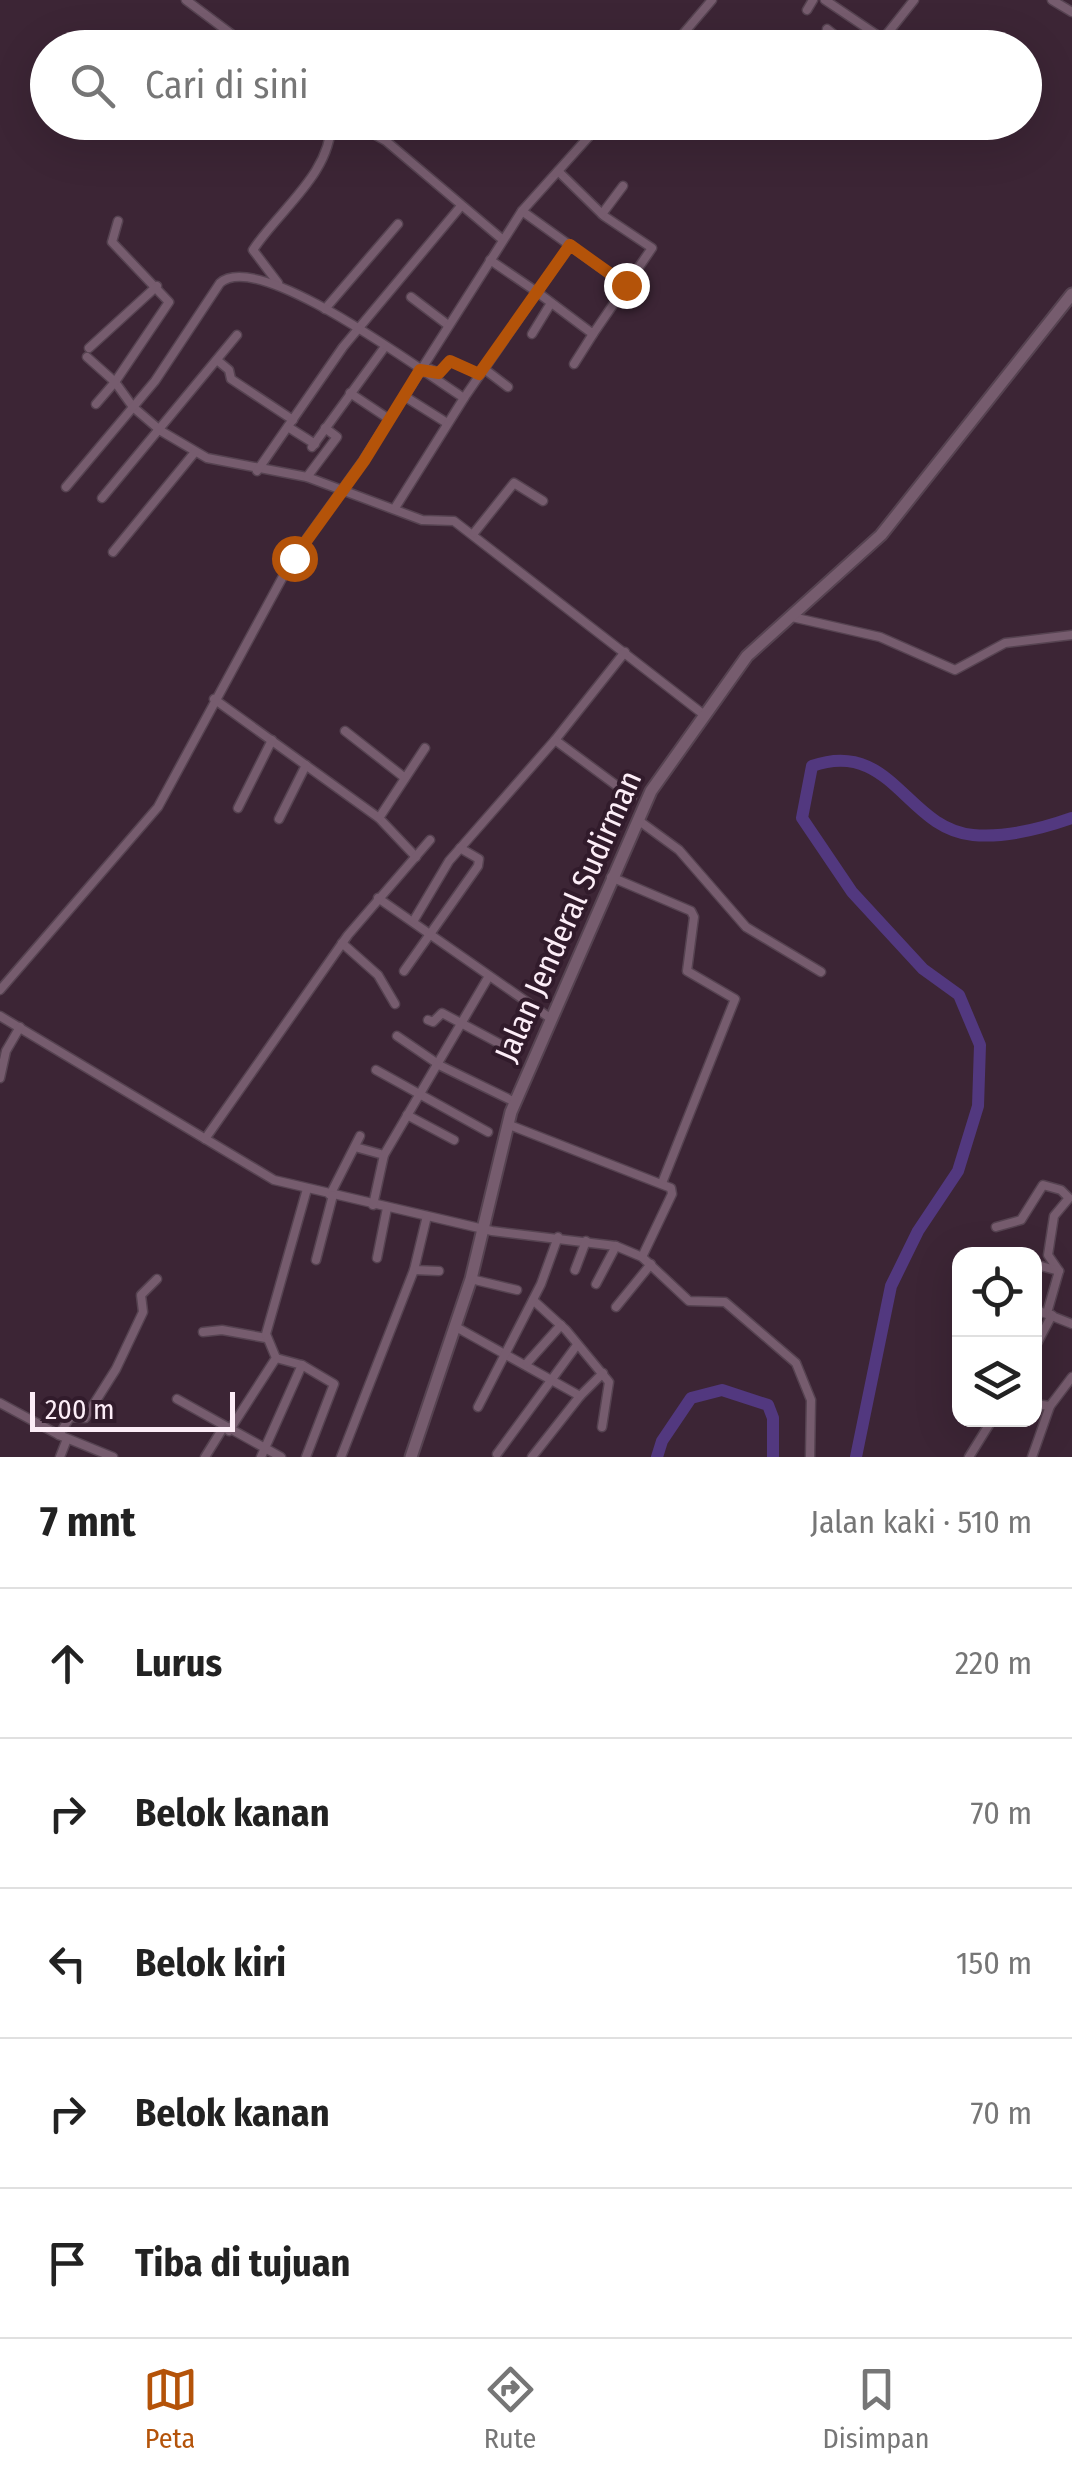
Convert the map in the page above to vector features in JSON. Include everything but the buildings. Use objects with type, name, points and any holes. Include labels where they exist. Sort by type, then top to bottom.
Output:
[{"type":"main road","name":"Jalan Jenderal Sudirman","points":[[410,1457],[472,1275],[515,1102],[637,820],[666,767],[747,656],[881,535],[1072,294]]},
{"type":"street","points":[[186,0],[226,30]]},
{"type":"street","points":[[687,30],[712,0]]},
{"type":"street","points":[[807,10],[814,0]]},
{"type":"street","points":[[826,0],[864,30]]},
{"type":"street","points":[[891,30],[914,0]]},
{"type":"street","points":[[1052,0],[1072,12]]},
{"type":"street","points":[[278,283],[253,250],[318,167],[330,140]]},
{"type":"street","points":[[384,140],[503,240]]},
{"type":"street","points":[[0,990],[158,808],[294,558],[422,372],[522,211],[586,140]]},
{"type":"street","points":[[558,172],[602,214],[652,248],[574,364]]},
{"type":"street","points":[[602,214],[624,186]]},
{"type":"street","points":[[257,471],[357,330],[461,206]]},
{"type":"street","points":[[522,211],[626,285]]},
{"type":"street","points":[[96,404],[169,305],[167,295],[112,242],[118,221]]},
{"type":"street","points":[[325,310],[398,224]]},
{"type":"street","points":[[395,508],[481,371],[570,245]]},
{"type":"street","points":[[490,260],[593,334]]},
{"type":"street","points":[[66,487],[134,406],[224,279],[233,276],[278,283],[464,398]]},
{"type":"street","points":[[157,286],[88,352],[161,431],[194,452],[257,471],[308,477],[422,520],[454,521],[703,714]]},
{"type":"street","points":[[411,297],[448,325]]},
{"type":"street","points":[[532,334],[551,303]]},
{"type":"street","points":[[102,498],[238,335]]},
{"type":"street","points":[[217,360],[229,370],[230,379],[291,423],[313,446],[384,348]]},
{"type":"street","points":[[422,372],[427,369],[439,373],[450,361],[481,371],[508,387]]},
{"type":"street","points":[[350,393],[390,420]]},
{"type":"street","points":[[404,396],[447,423]]},
{"type":"street","points":[[308,477],[337,437],[326,428]]},
{"type":"street","points":[[113,552],[194,452]]},
{"type":"street","points":[[474,533],[514,483],[543,501]]},
{"type":"street","points":[[787,616],[819,619],[880,637],[955,670],[1005,643],[1072,635]]},
{"type":"street","points":[[414,920],[460,848],[555,740],[624,652]]},
{"type":"street","points":[[214,699],[379,818],[416,857]]},
{"type":"street","points":[[344,731],[405,778]]},
{"type":"street","points":[[238,808],[272,740]]},
{"type":"street","points":[[555,740],[632,797]]},
{"type":"street","points":[[379,818],[425,748]]},
{"type":"street","points":[[279,819],[306,765]]},
{"type":"street","points":[[637,820],[679,850],[746,926],[821,972]]},
{"type":"street","points":[[206,1139],[342,943],[430,840]]},
{"type":"street","points":[[404,971],[478,866],[478,860],[460,848]]},
{"type":"street","points":[[612,877],[691,911],[694,917],[686,971],[735,998],[662,1183]]},
{"type":"street","points":[[378,898],[550,1018]]},
{"type":"street","points":[[430,932],[550,1018]]},
{"type":"street","points":[[342,943],[378,975],[395,1004]]},
{"type":"street","points":[[373,1205],[384,1155],[489,976]]},
{"type":"street","points":[[428,1020],[433,1022],[442,1013],[504,1046]]},
{"type":"street","points":[[0,1016],[274,1180],[485,1229],[616,1246],[642,1256],[689,1301],[725,1302],[790,1356],[811,1400],[810,1457]]},
{"type":"street","points":[[0,1078],[6,1051],[20,1027]]},
{"type":"street","points":[[397,1036],[436,1062],[515,1102]]},
{"type":"street","points":[[376,1070],[488,1132]]},
{"type":"street","points":[[407,1115],[454,1140]]},
{"type":"street","points":[[508,1124],[662,1183],[672,1194],[642,1256]]},
{"type":"street","points":[[316,1260],[331,1195],[360,1136]]},
{"type":"street","points":[[355,1146],[384,1155]]},
{"type":"street","points":[[996,1227],[1021,1220],[1042,1185],[1061,1190],[1069,1198],[1054,1216],[1048,1255],[1058,1271],[1049,1314],[1039,1337]]},
{"type":"street","points":[[306,1457],[334,1384],[302,1365],[276,1358],[266,1338],[307,1188]]},
{"type":"street","points":[[377,1258],[388,1208]]},
{"type":"street","points":[[341,1457],[415,1266],[427,1216]]},
{"type":"street","points":[[478,1407],[534,1298],[558,1237]]},
{"type":"street","points":[[575,1270],[586,1241]]},
{"type":"street","points":[[596,1284],[616,1246]]},
{"type":"street","points":[[616,1307],[651,1264]]},
{"type":"street","points":[[415,1266],[439,1270]]},
{"type":"street","points":[[1042,1266],[1058,1271]]},
{"type":"street","points":[[472,1275],[517,1290]]},
{"type":"street","points":[[60,1457],[70,1417],[85,1418],[143,1312],[140,1298],[157,1279]]},
{"type":"street","points":[[534,1298],[603,1373],[610,1391],[602,1427]]},
{"type":"street","points":[[1042,1312],[1072,1324]]},
{"type":"street","points":[[527,1364],[561,1324]]},
{"type":"street","points":[[456,1327],[580,1396]]},
{"type":"street","points":[[204,1332],[222,1330],[266,1338]]},
{"type":"street","points":[[497,1454],[577,1345]]},
{"type":"street","points":[[205,1457],[276,1358]]},
{"type":"street","points":[[263,1453],[302,1365]]},
{"type":"street","points":[[532,1457],[603,1373]]},
{"type":"street","points":[[1032,1457],[1050,1406],[1072,1377]]},
{"type":"street","points":[[178,1399],[263,1453],[281,1457]]},
{"type":"street","points":[[0,1403],[63,1437],[113,1457]]},
{"type":"street","points":[[1042,1405],[1050,1406]]},
{"type":"street","points":[[969,1457],[988,1427]]},
{"type":"waterway","points":[[856,1457],[891,1286],[918,1231],[958,1171],[978,1106],[980,1045],[959,995],[923,969],[852,892],[802,818],[812,766],[839,761],[861,764],[880,774],[931,818],[950,829],[973,835],[1024,832],[1072,818]]},
{"type":"waterway","points":[[657,1457],[662,1441],[691,1398],[722,1390],[768,1405],[773,1418],[773,1457]]},
{"type":"route","points":[[294,558],[364,461],[420,370],[439,373],[450,361],[479,374],[570,245],[626,285]]}]
